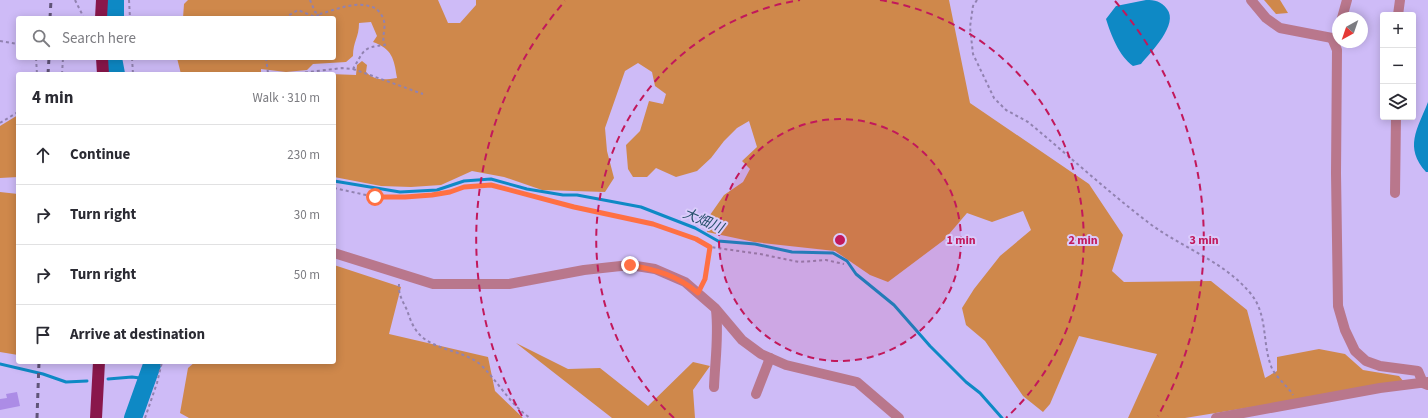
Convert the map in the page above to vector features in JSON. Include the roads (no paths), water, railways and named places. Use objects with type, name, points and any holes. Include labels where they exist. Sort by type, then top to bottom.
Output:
[{"type":"highway","points":[[101,16],[102,0]]},
{"type":"highway","points":[[102,60],[103,72]]},
{"type":"highway","points":[[96,418],[99,364]]},
{"type":"street","points":[[1251,0],[1266,18],[1280,28],[1332,35]]},
{"type":"street","points":[[1344,12],[1347,0]]},
{"type":"street","points":[[1398,12],[1400,0]]},
{"type":"street","points":[[1216,418],[1380,388],[1426,383],[1418,371],[1380,366],[1366,361],[1355,351],[1345,330],[1338,306],[1336,212],[1337,48]]},
{"type":"street","points":[[1395,193],[1396,120]]},
{"type":"street","points":[[336,254],[433,284],[509,284],[584,270],[630,265],[655,269],[685,282],[716,310],[742,340],[761,354],[786,365],[857,382],[899,418]]},
{"type":"street","points":[[714,387],[715,354],[718,336],[716,310]]},
{"type":"street","points":[[756,394],[770,358]]},
{"type":"water","points":[[1152,0],[1165,6],[1170,15],[1169,22],[1167,30],[1151,52],[1141,64],[1133,66],[1120,51],[1113,38],[1106,19],[1116,6]]},
{"type":"water","points":[[1428,102],[1428,172],[1426,172],[1419,163],[1415,154],[1414,146],[1417,130]]},
{"type":"waterway","points":[[115,0],[115,16]]},
{"type":"waterway","points":[[113,60],[116,72]]},
{"type":"waterway","name":"大畑川","points":[[336,181],[400,192],[437,190],[464,181],[491,179],[527,189],[563,195],[577,195],[641,207],[695,228],[718,241],[755,244],[792,252],[833,253],[847,261],[856,274],[894,305],[930,346],[966,382],[980,393],[1002,418]]},
{"type":"waterway","points":[[0,364],[43,374],[66,382],[87,381]]},
{"type":"waterway","points":[[133,418],[152,364]]},
{"type":"waterway","points":[[108,379],[132,377],[148,379]]},
{"type":"railway","points":[[50,16],[51,0]]},
{"type":"railway","points":[[48,72],[49,60]]},
{"type":"railway","points":[[37,418],[39,364]]}]
